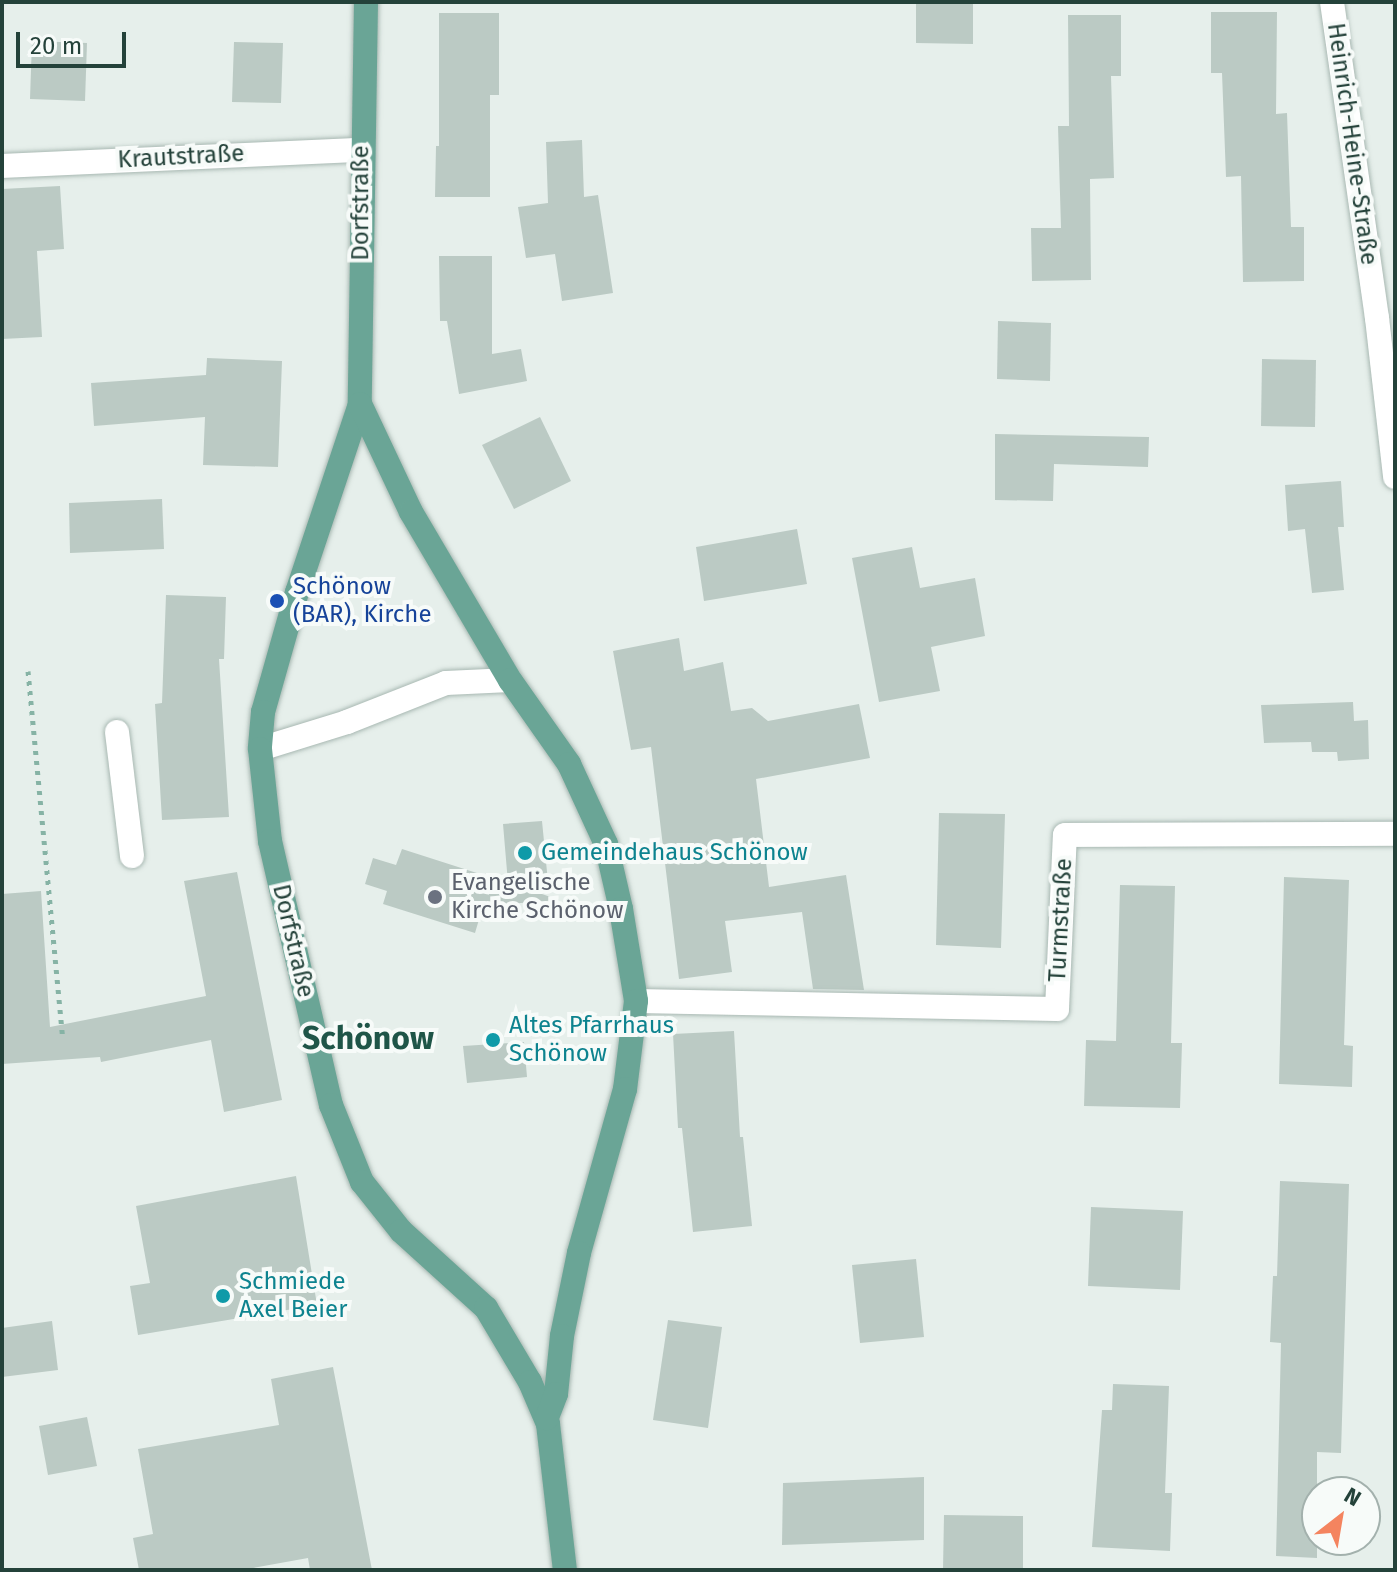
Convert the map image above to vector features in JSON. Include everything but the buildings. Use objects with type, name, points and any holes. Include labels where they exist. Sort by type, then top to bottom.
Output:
[{"type":"main road","name":"Dorfstraße","points":[[366,2],[361,150],[360,404],[297,592],[263,712],[260,749],[270,841],[331,1105],[362,1182],[401,1231],[486,1308],[510,1343],[547,1418],[565,1570]]},
{"type":"main road","name":"Dorfstraße","points":[[360,404],[411,512],[510,680],[569,764],[606,844],[636,1001],[625,1089],[579,1253],[562,1336],[556,1394],[547,1418]]},
{"type":"street","name":"Heinrich-Heine-Straße","points":[[1332,2],[1390,385],[1395,477]]},
{"type":"street","name":"Krautstraße","points":[[2,166],[361,150]]},
{"type":"street","points":[[260,749],[347,722],[446,683],[510,680]]},
{"type":"street","points":[[117,732],[132,856]]},
{"type":"street","name":"Turmstraße","points":[[636,1001],[1057,1009],[1065,835],[1395,834]]},
{"type":"path","points":[[28,671],[63,1038]]},
{"type":"place","name":"Schönow (BAR), Kirche","points":[[277,601]]},
{"type":"place","name":"Gemeindehaus Schönow","points":[[525,853]]},
{"type":"place","name":"Evangelische Kirche Schönow","points":[[435,897]]},
{"type":"place","name":"Altes Pfarrhaus Schönow","points":[[493,1040]]},
{"type":"place","name":"Schmiede Axel Beier","points":[[223,1296]]},
{"type":"district","name":"Schönow","points":[[368,1038]]}]
